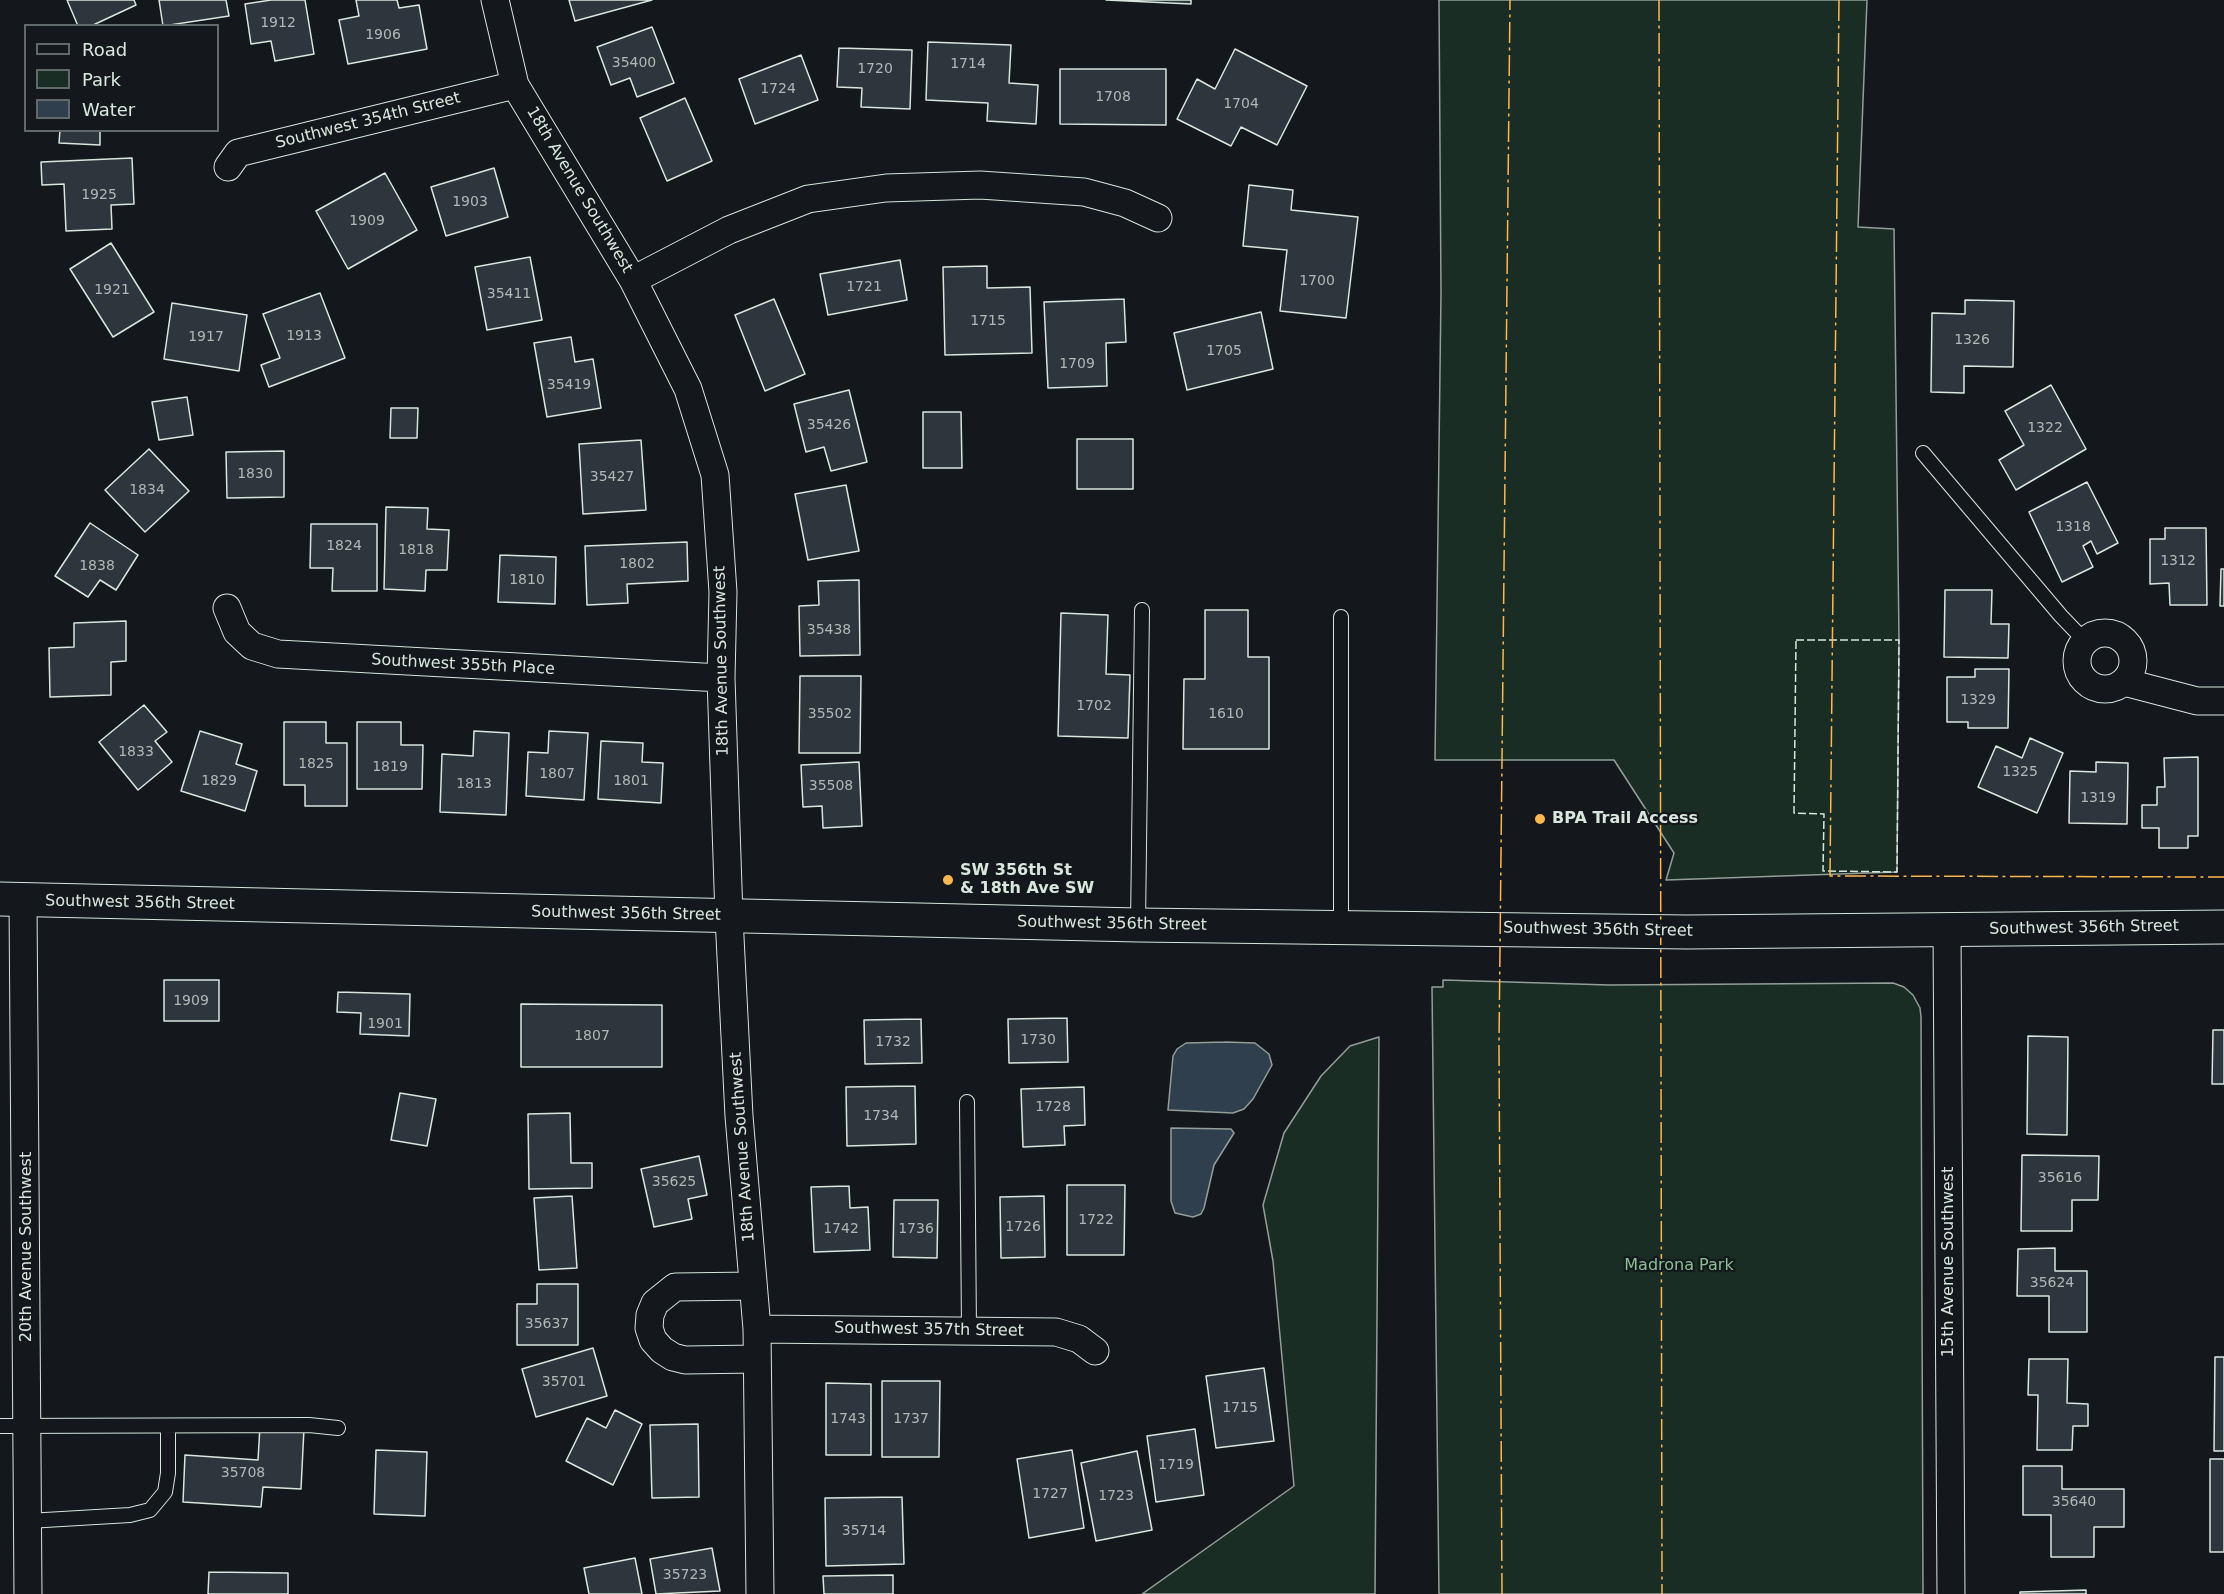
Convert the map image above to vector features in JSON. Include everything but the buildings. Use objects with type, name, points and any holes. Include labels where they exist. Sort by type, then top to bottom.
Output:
[{"type":"main road","name":"Southwest 356th Street","points":[[12,900],[1138,925],[1688,932],[2224,927]]},
{"type":"street","name":"18th Avenue Southwest","points":[[495,0],[515,85],[633,280],[688,389],[716,475],[723,592],[721,678],[729,917],[739,1116],[757,1329],[760,1594]]},
{"type":"street","name":"Southwest 354th Street","points":[[228,167],[238,153],[515,85]]},
{"type":"street","points":[[633,280],[729,230],[808,198],[886,188],[980,185],[1084,192],[1125,203],[1158,218]]},
{"type":"street","name":"Southwest 355th Place","points":[[227,608],[237,632],[252,646],[278,654],[721,678]]},
{"type":"street","points":[[2124,682],[2133,662],[2125,642],[2106,633],[2085,641],[2076,661],[2084,680],[2093,687],[2104,690],[2124,682],[2197,701],[2224,701]]},
{"type":"street","name":"20th Avenue Southwest","points":[[12,900],[27,1427],[28,1594]]},
{"type":"street","name":"15th Avenue Southwest","points":[[1947,930],[1951,1594]]},
{"type":"street","points":[[753,1286],[675,1287],[663,1294],[655,1303],[650,1315],[650,1328],[653,1340],[673,1357],[685,1360],[757,1359]]},
{"type":"street","name":"Southwest 357th Street","points":[[757,1329],[1056,1332],[1079,1339],[1095,1351]]},
{"type":"lane","points":[[1923,453],[2061,616],[2085,641]]},
{"type":"lane","points":[[1138,925],[1142,610]]},
{"type":"lane","points":[[1341,617],[1341,926]]},
{"type":"lane","points":[[967,1102],[969,1331]]},
{"type":"lane","points":[[0,1426],[309,1425],[338,1428]]},
{"type":"lane","points":[[27,1521],[130,1515],[150,1510],[165,1492],[168,1473],[168,1426]]},
{"type":"green space","points":[[1439,0],[1867,0],[1858,227],[1894,229],[1899,640],[1897,872],[1666,880],[1674,853],[1614,760],[1435,760],[1441,293]]},
{"type":"green space","name":"Madrona Park","points":[[1443,980],[1609,985],[1893,983],[1904,987],[1913,995],[1920,1008],[1921,1017],[1923,1594],[1439,1594],[1432,987],[1443,987]]},
{"type":"green space","points":[[1379,1037],[1375,1594],[1142,1594],[1294,1486],[1273,1261],[1263,1205],[1284,1133],[1321,1076],[1350,1046]]},
{"type":"water","points":[[1186,1043],[1255,1043],[1269,1054],[1272,1065],[1253,1099],[1244,1109],[1233,1113],[1168,1110],[1173,1056],[1177,1049]]},
{"type":"water","points":[[1171,1128],[1231,1129],[1234,1133],[1214,1165],[1204,1208],[1201,1214],[1193,1217],[1175,1213],[1171,1201]]},
{"type":"fence","points":[[1796,640],[1899,640],[1897,872],[1823,871],[1824,814],[1794,813],[1796,640]]},
{"type":"power","points":[[1502,1594],[1499,1044],[1510,0]]},
{"type":"power","points":[[1659,0],[1662,1594]]},
{"type":"power","points":[[1839,0],[1830,876],[2224,877]]},
{"type":"place","name":"BPA Trail Access","points":[[1540,819]]},
{"type":"place","name":"SW 356th St & 18th Ave SW","points":[[948,880]]}]
